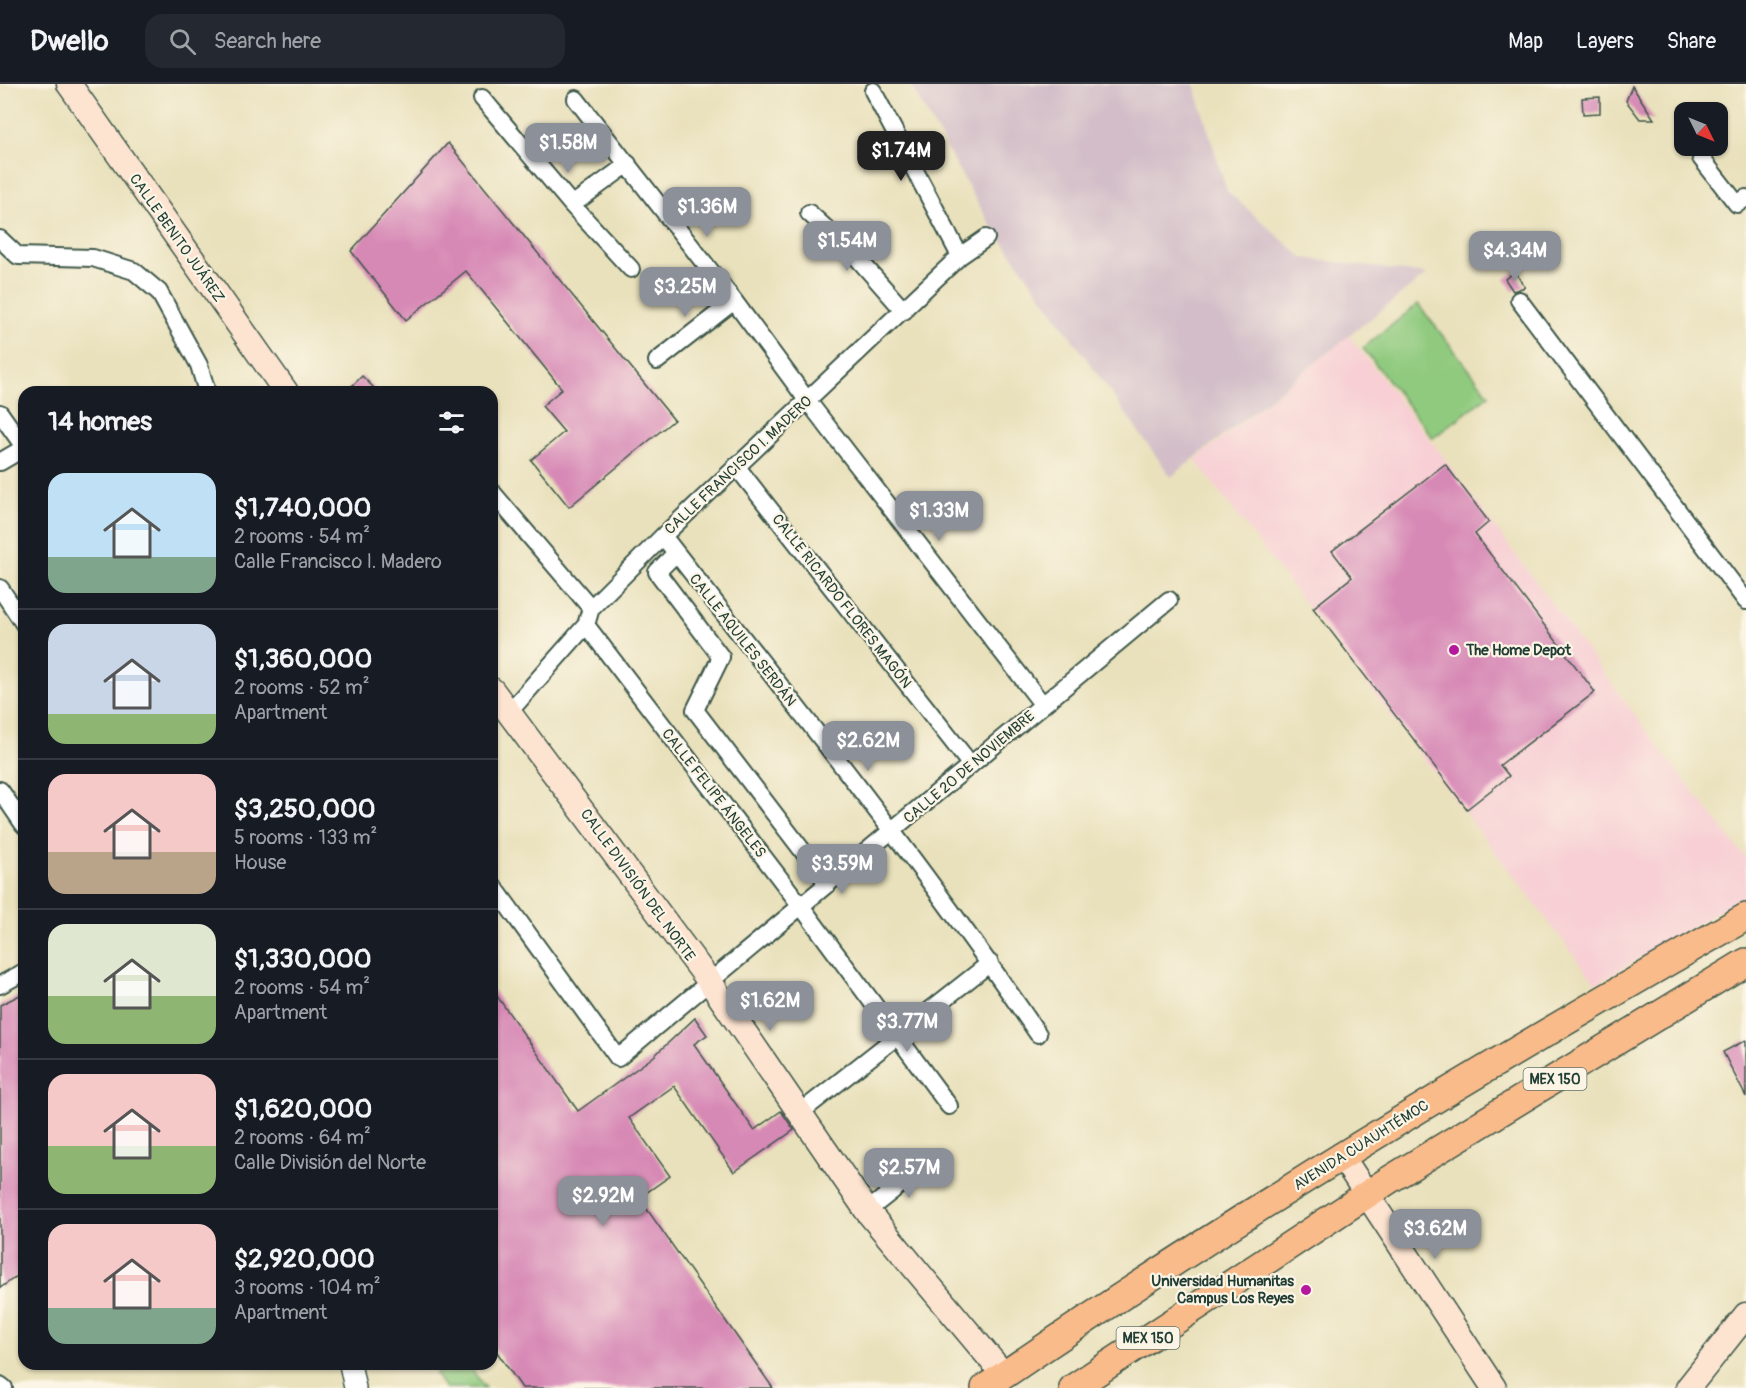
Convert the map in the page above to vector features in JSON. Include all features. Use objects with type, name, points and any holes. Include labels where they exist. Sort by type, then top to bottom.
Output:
[{"type":"main road","name":"CALLE BENITO JUÁREZ","points":[[69,84],[282,386]]},
{"type":"main road","points":[[498,697],[510,711]]},
{"type":"main road","name":"CALLE DIVISIÓN DEL NORTE","points":[[510,711],[710,982],[867,1210],[995,1382]]},
{"type":"main road","name":"AVENIDA CUAUHTÉMOC","points":[[995,1382],[1341,1155],[1587,1008],[1746,918]]},
{"type":"main road","name":"MEX 150","points":[[1079,1386],[1366,1195],[1745,963]]},
{"type":"main road","points":[[1341,1155],[1494,1388]]},
{"type":"main road","points":[[1688,1388],[1746,1315]]},
{"type":"street","points":[[873,91],[960,256]]},
{"type":"street","points":[[482,98],[572,205],[631,269]]},
{"type":"street","points":[[576,99],[734,301],[807,400],[1043,705]]},
{"type":"street","points":[[1701,158],[1737,204],[1746,198]]},
{"type":"street","points":[[572,205],[628,164]]},
{"type":"street","points":[[809,213],[853,253],[904,311]]},
{"type":"street","name":"CALLE FRANCISCO I. MADERO","points":[[510,711],[586,625],[591,609],[663,536],[960,256],[986,238]]},
{"type":"street","points":[[0,239],[18,256],[93,258],[134,271],[159,292],[199,365],[205,386]]},
{"type":"street","points":[[1519,300],[1746,601]]},
{"type":"street","points":[[657,361],[734,301]]},
{"type":"street","points":[[0,412],[18,439]]},
{"type":"street","points":[[0,462],[18,452]]},
{"type":"street","name":"CALLE RICARDO FLORES MAGÓN","points":[[736,466],[971,765]]},
{"type":"street","points":[[498,499],[591,609]]},
{"type":"street","name":"CALLE AQUILES SERDÁN","points":[[663,536],[891,831],[990,963],[1038,1034]]},
{"type":"street","points":[[676,553],[657,572],[721,657],[695,710],[828,884]]},
{"type":"street","points":[[0,588],[18,615]]},
{"type":"street","name":"CALLE 20 DE NOVIEMBRE","points":[[498,892],[618,1058],[1169,600]]},
{"type":"street","name":"CALLE FELIPE ÁNGELES","points":[[586,625],[801,906],[949,1106]]},
{"type":"street","points":[[0,790],[18,816]]},
{"type":"street","points":[[801,1113],[990,963]]},
{"type":"street","points":[[0,985],[18,975]]},
{"type":"street","points":[[867,1210],[930,1161]]},
{"type":"street","points":[[351,1370],[355,1388]]},
{"type":"street","points":[[0,1385],[4,1388]]},
{"type":"shaded area","points":[[910,84],[1194,84],[1227,191],[1303,258],[1427,274],[1171,477],[988,221]]},
{"type":"shaded area","points":[[1349,336],[1438,450],[1666,757],[1746,858],[1746,895],[1596,984],[1195,460]]},
{"type":"green space","points":[[1418,304],[1489,395],[1433,438],[1363,348]]},
{"type":"green space","points":[[441,1370],[472,1370],[485,1388],[445,1388],[435,1374]]},
{"type":"building","points":[[1632,86],[1654,119],[1640,119],[1626,101]]},
{"type":"building","points":[[1600,97],[1600,113],[1583,114],[1582,98]]},
{"type":"building","points":[[448,143],[674,420],[569,507],[531,460],[564,432],[542,406],[562,389],[466,271],[406,320],[351,251]]},
{"type":"building","points":[[1515,272],[1525,287],[1513,291],[1505,279]]},
{"type":"building","points":[[362,376],[372,386],[352,386]]},
{"type":"building","name":"The Home Depot","points":[[1445,464],[1489,522],[1475,534],[1595,692],[1500,765],[1509,776],[1467,809],[1313,608],[1352,577],[1332,551]]},
{"type":"building","points":[[18,996],[18,1275],[0,1288],[0,1005]]},
{"type":"building","points":[[498,998],[578,1111],[653,1057],[695,1018],[707,1035],[694,1044],[754,1130],[781,1111],[794,1130],[734,1172],[674,1086],[629,1118],[670,1176],[639,1198],[773,1388],[522,1388],[498,1354]]},
{"type":"building","points":[[1746,1040],[1746,1097],[1723,1052]]},
{"type":"place","name":"The Home Depot","points":[[1454,650]]},
{"type":"place","name":"Universidad Humanitas Campus Los Reyes","points":[[1306,1290]]}]
